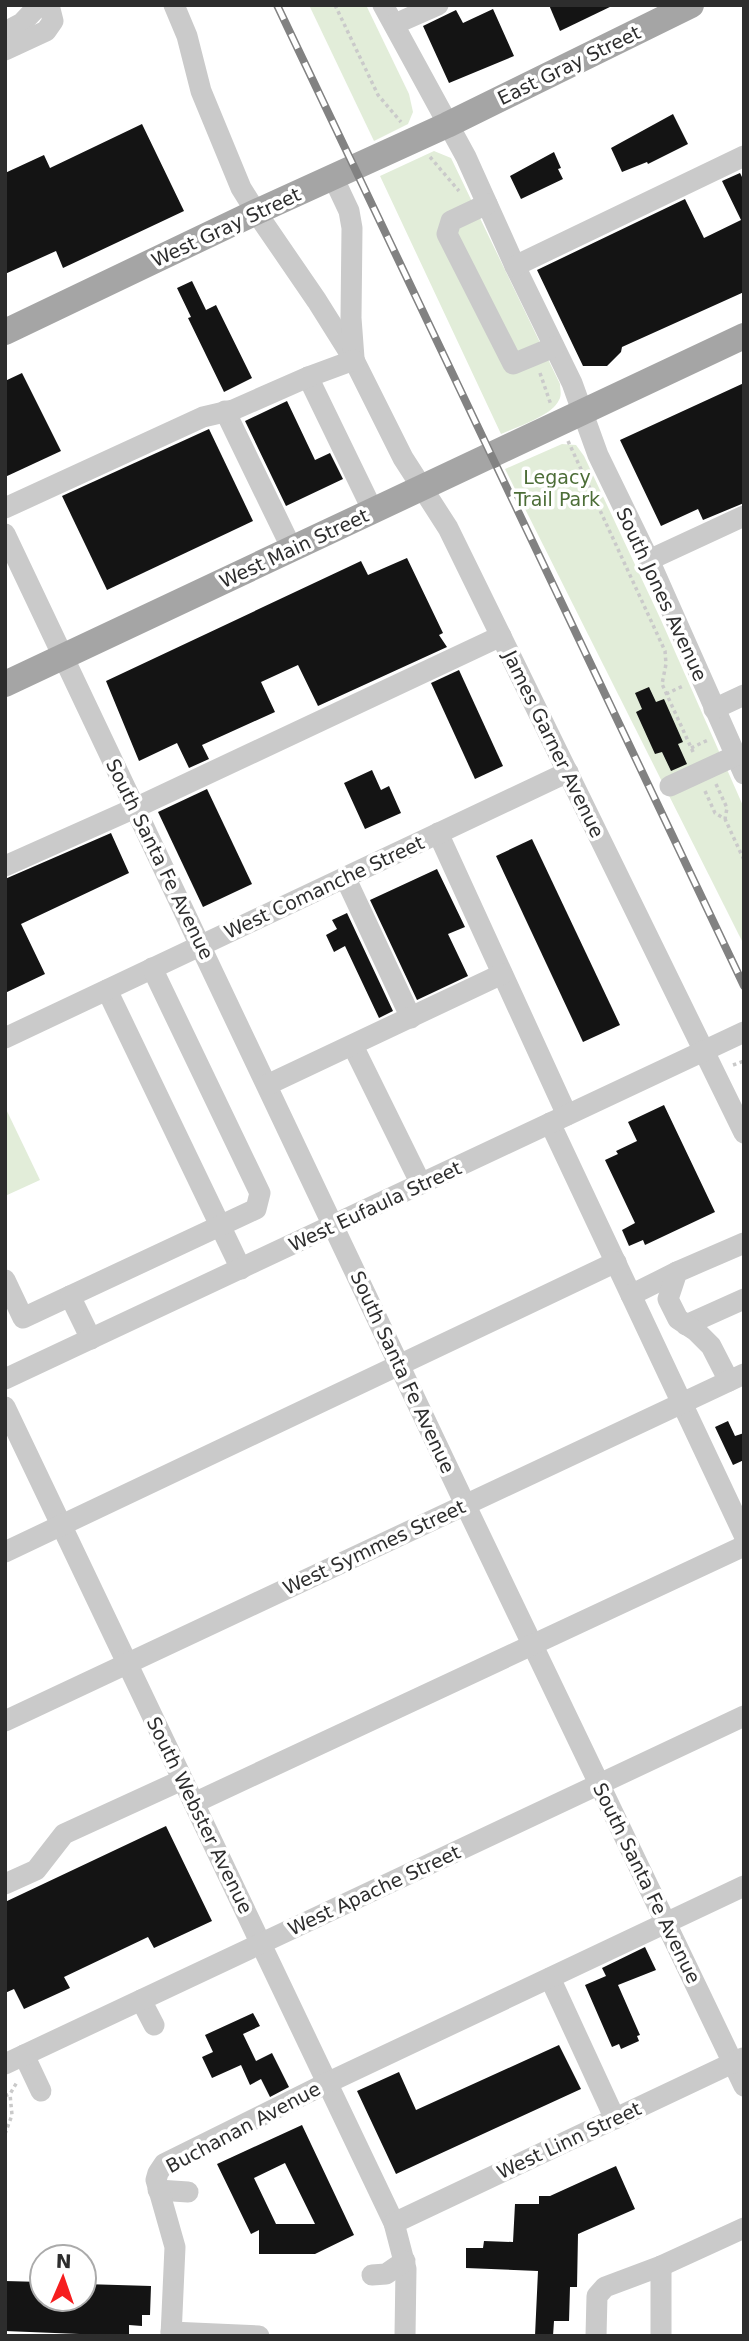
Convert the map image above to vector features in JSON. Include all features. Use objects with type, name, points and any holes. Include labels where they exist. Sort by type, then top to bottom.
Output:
[{"type":"main road","name":"East Gray Street","points":[[447,125],[691,5]]},
{"type":"main road","name":"West Gray Street","points":[[5,332],[256,212],[447,125]]},
{"type":"main road","name":"West Main Street","points":[[5,684],[744,336]]},
{"type":"street","points":[[5,32],[22,23],[38,5]]},
{"type":"street","points":[[5,50],[46,31],[52,20],[49,5]]},
{"type":"street","name":"James Garner Avenue","points":[[174,5],[187,36],[201,91],[242,188],[354,360],[404,458],[448,528],[744,1133]]},
{"type":"street","name":"South Jones Avenue","points":[[383,5],[466,157],[572,383],[598,455],[649,560],[740,765]]},
{"type":"street","points":[[395,24],[438,5]]},
{"type":"street","points":[[515,266],[744,156]]},
{"type":"street","name":"James Garner Avenue","points":[[333,177],[346,204],[352,228],[351,318],[354,360]]},
{"type":"street","points":[[487,204],[451,221],[447,234],[513,364],[554,347]]},
{"type":"street","points":[[5,508],[202,416],[225,411],[354,360]]},
{"type":"street","points":[[308,377],[373,511]]},
{"type":"street","points":[[225,411],[292,549]]},
{"type":"street","points":[[649,560],[744,516]]},
{"type":"street","name":"South Santa Fe Avenue","points":[[5,534],[666,1923],[738,2060],[744,2086]]},
{"type":"street","points":[[5,866],[135,808],[500,636]]},
{"type":"street","points":[[714,709],[744,695]]},
{"type":"street","points":[[670,786],[702,771],[740,765]]},
{"type":"street","name":"West Comanche Street","points":[[5,1038],[568,772]]},
{"type":"street","points":[[438,833],[502,974],[615,1262],[744,1535]]},
{"type":"street","points":[[345,877],[411,1018]]},
{"type":"street","points":[[5,1280],[23,1318],[257,1209],[260,1193],[152,968]]},
{"type":"street","points":[[267,1085],[502,974]]},
{"type":"street","points":[[107,990],[241,1269]]},
{"type":"street","name":"West Eufaula Street","points":[[5,1379],[744,1032]]},
{"type":"street","points":[[352,1046],[421,1184]]},
{"type":"street","points":[[631,1295],[677,1272],[742,1247]]},
{"type":"street","points":[[5,1552],[615,1262]]},
{"type":"street","points":[[677,1272],[668,1299],[678,1319],[711,1346],[736,1378]]},
{"type":"street","points":[[70,1296],[91,1339]]},
{"type":"street","points":[[686,1325],[744,1298]]},
{"type":"street","name":"West Symmes Street","points":[[5,1721],[736,1378]]},
{"type":"street","name":"South Webster Avenue","points":[[5,1407],[394,2223],[405,2261],[405,2336]]},
{"type":"street","points":[[194,1803],[744,1546]]},
{"type":"street","name":"West Apache Street","points":[[15,2059],[744,1716]]},
{"type":"street","points":[[5,1884],[36,1870],[64,1834],[183,1780]]},
{"type":"street","points":[[327,2083],[744,1886]]},
{"type":"street","points":[[550,1978],[615,2119]]},
{"type":"street","points":[[141,2000],[154,2025]]},
{"type":"street","points":[[15,2059],[41,2091]]},
{"type":"street","name":"West Linn Street","points":[[394,2223],[738,2060]]},
{"type":"street","name":"Buchanan Avenue","points":[[171,2334],[168,2251],[174,2239],[158,2190],[158,2173],[164,2164],[327,2083]]},
{"type":"street","points":[[158,2190],[188,2192]]},
{"type":"street","points":[[596,2336],[597,2296],[605,2287],[661,2266],[744,2228]]},
{"type":"street","points":[[372,2274],[386,2273],[405,2261]]},
{"type":"street","points":[[661,2266],[661,2336]]},
{"type":"street","points":[[171,2334],[259,2336]]},
{"type":"path","points":[[335,5],[378,94],[403,125]]},
{"type":"path","points":[[570,445],[665,650],[666,664],[662,684],[702,771],[701,783],[715,813],[724,819],[744,860]]},
{"type":"path","points":[[666,694],[689,683]]},
{"type":"path","points":[[691,748],[711,738]]},
{"type":"path","points":[[702,771],[714,778],[727,808],[724,819]]},
{"type":"path","points":[[727,1068],[744,1061]]},
{"type":"path","points":[[5,2134],[12,2115],[10,2094]]},
{"type":"green space","points":[[309,5],[366,5],[409,94],[413,112],[408,124],[374,141]]},
{"type":"green space","name":"Legacy Trail Park","points":[[434,151],[451,158],[560,384],[561,394],[555,406],[533,420],[501,434],[380,176]]},
{"type":"green space","name":"Legacy Trail Park","points":[[562,444],[576,445],[584,456],[661,620],[744,808],[744,945],[505,469]]},
{"type":"green space","points":[[5,1107],[40,1180],[5,1196]]},
{"type":"building","points":[[549,5],[614,5],[560,31]]},
{"type":"building","points":[[493,9],[514,56],[449,83],[423,26],[456,10],[463,23]]},
{"type":"building","points":[[673,114],[688,144],[648,164],[647,162],[622,172],[611,148]]},
{"type":"building","points":[[142,124],[184,211],[63,268],[56,251],[5,274],[5,173],[44,155],[50,168]]},
{"type":"building","points":[[554,152],[563,179],[521,199],[510,176]]},
{"type":"building","points":[[740,173],[744,181],[744,292],[622,347],[621,352],[607,366],[583,366],[537,270],[685,199],[704,238],[741,220],[722,181]]},
{"type":"building","points":[[192,281],[206,310],[216,305],[252,378],[224,392],[188,318],[191,317],[177,288]]},
{"type":"building","points":[[22,373],[61,451],[5,477],[5,381]]},
{"type":"building","points":[[744,383],[744,503],[703,520],[698,509],[661,526],[620,440]]},
{"type":"building","points":[[287,401],[315,460],[330,453],[343,479],[286,506],[245,421]]},
{"type":"building","points":[[209,429],[253,521],[107,590],[62,496]]},
{"type":"building","points":[[407,558],[443,633],[439,635],[447,647],[318,706],[298,665],[261,682],[275,712],[202,745],[209,759],[189,768],[177,743],[139,761],[106,681],[361,561],[368,575]]},
{"type":"building","points":[[459,670],[503,766],[475,779],[431,683]]},
{"type":"building","points":[[649,687],[656,702],[664,699],[683,742],[678,744],[687,764],[671,771],[662,752],[655,754],[636,712],[642,709],[635,693]]},
{"type":"building","points":[[372,770],[381,790],[389,786],[401,813],[365,829],[344,783]]},
{"type":"building","points":[[207,789],[252,884],[203,907],[158,812]]},
{"type":"building","points":[[111,833],[129,873],[21,924],[45,974],[5,993],[5,879]]},
{"type":"building","points":[[532,839],[620,1025],[583,1042],[496,856]]},
{"type":"building","points":[[437,869],[465,927],[448,934],[468,976],[417,1000],[370,900]]},
{"type":"building","points":[[347,913],[393,1011],[379,1018],[345,946],[334,952],[326,935],[337,929],[332,920]]},
{"type":"building","points":[[664,1105],[715,1212],[645,1245],[643,1240],[629,1246],[622,1230],[635,1223],[605,1160],[618,1154],[616,1151],[637,1141],[628,1122]]},
{"type":"building","points":[[728,1421],[735,1436],[744,1433],[744,1460],[733,1465],[715,1427]]},
{"type":"building","points":[[166,1826],[212,1921],[154,1948],[148,1937],[64,1977],[70,1988],[24,2009],[14,1989],[5,1993],[5,1902]]},
{"type":"building","points":[[645,1947],[656,1970],[618,1985],[640,2035],[637,2036],[639,2041],[621,2049],[619,2044],[612,2047],[585,1985],[606,1976],[602,1968]]},
{"type":"building","points":[[253,2013],[260,2026],[243,2034],[256,2061],[272,2053],[289,2087],[270,2097],[261,2079],[250,2085],[241,2065],[212,2078],[202,2057],[213,2052],[205,2035]]},
{"type":"building","points":[[559,2045],[581,2089],[396,2174],[357,2091],[399,2072],[416,2110]]},
{"type":"building","points":[[302,2125],[354,2235],[315,2254],[259,2254],[259,2230],[251,2234],[217,2164]],"holes":[[[285,2163],[315,2224],[276,2224],[254,2178]]]},
{"type":"building","points":[[616,2166],[635,2209],[578,2234],[577,2287],[570,2287],[569,2321],[554,2321],[553,2336],[535,2336],[538,2271],[466,2268],[466,2248],[483,2248],[484,2241],[513,2242],[515,2204],[539,2204],[539,2196],[550,2196]]},
{"type":"building","points":[[5,2281],[28,2282],[28,2313],[98,2313],[98,2284],[151,2286],[150,2315],[142,2315],[142,2326],[129,2325],[129,2336],[5,2331]]},
{"type":"railway","points":[[277,5],[744,986]]}]
